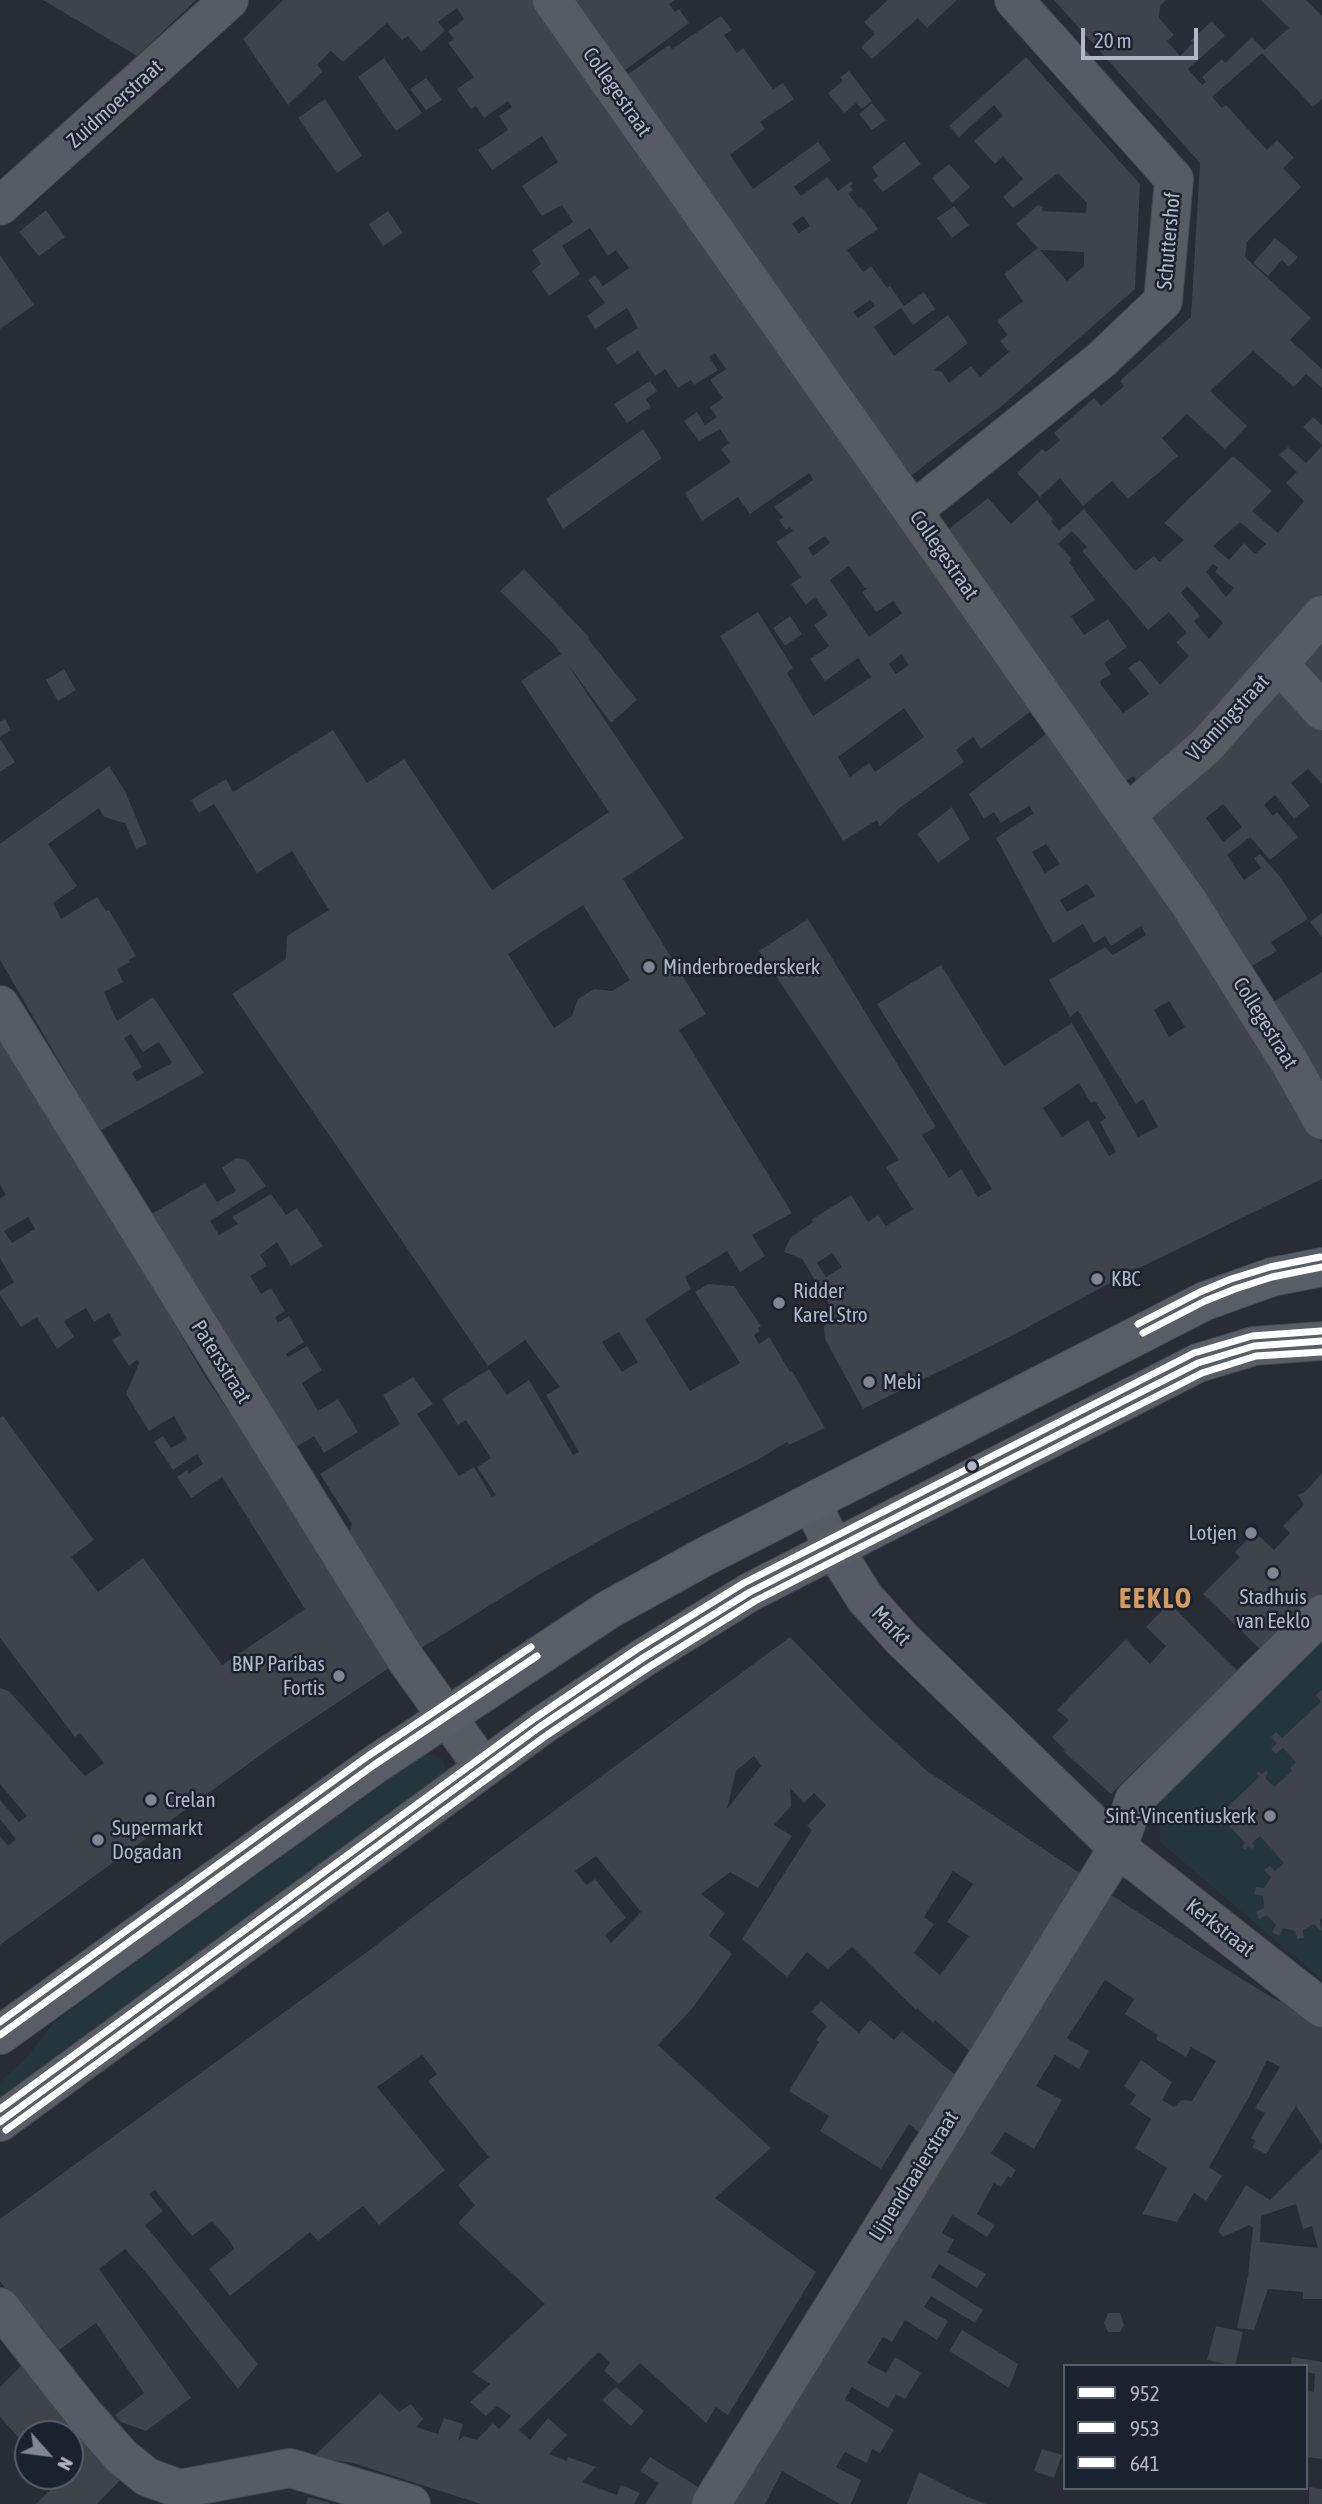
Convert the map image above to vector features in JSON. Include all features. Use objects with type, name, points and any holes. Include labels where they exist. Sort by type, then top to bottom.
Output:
[{"type":"main road","points":[[0,2035],[363,1773],[608,1610],[704,1557],[1205,1301],[1272,1277],[1322,1267]]},
{"type":"main road","points":[[0,2122],[541,1726],[750,1592],[1198,1363],[1254,1346],[1322,1341]]},
{"type":"street","name":"Zuidmoerstraat","points":[[0,206],[229,0]]},
{"type":"street","name":"Collegestraat","points":[[552,0],[1189,902],[1290,1063],[1322,1120]]},
{"type":"street","name":"Schuttershof","points":[[913,511],[1101,360],[1163,301],[1174,179],[1014,0]]},
{"type":"street","name":"Vlamingstraat","points":[[1127,814],[1206,746],[1322,615]]},
{"type":"street","points":[[1279,664],[1322,711]]},
{"type":"street","name":"Patersstraat","points":[[0,1005],[405,1658],[483,1767]]},
{"type":"street","name":"Markt","points":[[811,1504],[864,1598],[1118,1848]]},
{"type":"street","points":[[1118,1848],[1135,1800],[1322,1614]]},
{"type":"street","name":"Kerkstraat","points":[[1118,1848],[1322,2008]]},
{"type":"street","name":"Lijnendraaierstraat","points":[[711,2504],[1118,1848]]},
{"type":"street","points":[[0,2307],[84,2414],[121,2456],[146,2477],[180,2489],[290,2468],[411,2504]]},
{"type":"shaded area","points":[[1322,1631],[1322,1691],[1316,1695],[1321,1702],[1282,1738],[1276,1732],[1272,1737],[1277,1743],[1271,1749],[1283,1748],[1296,1762],[1290,1768],[1292,1771],[1274,1787],[1259,1771],[1256,1773],[1259,1777],[1222,1812],[1218,1809],[1216,1812],[1219,1814],[1216,1817],[1218,1820],[1222,1818],[1245,1843],[1242,1847],[1245,1849],[1248,1846],[1252,1849],[1255,1846],[1252,1843],[1260,1836],[1284,1863],[1275,1871],[1270,1866],[1265,1870],[1271,1877],[1264,1888],[1256,1887],[1254,1894],[1263,1896],[1264,1908],[1276,1925],[1272,1932],[1278,1935],[1283,1928],[1295,1931],[1297,1939],[1304,1938],[1303,1930],[1314,1924],[1322,1929],[1322,1980],[1160,1842],[1158,1790]]},
{"type":"shaded area","points":[[422,1755],[434,1755],[443,1760],[446,1771],[440,1782],[0,2104],[0,2082],[27,2057],[55,2021]]},
{"type":"building","points":[[43,0],[196,0],[137,56]]},
{"type":"building","points":[[283,0],[535,0],[1034,709],[981,749],[973,737],[956,750],[964,762],[901,807],[880,826],[877,820],[843,841],[720,636],[758,612],[793,668],[787,673],[813,716],[871,677],[858,658],[825,681],[810,659],[829,646],[814,625],[828,615],[815,597],[806,605],[791,584],[801,577],[776,542],[793,531],[790,527],[786,530],[779,520],[783,517],[774,507],[813,480],[809,473],[750,514],[738,497],[702,521],[685,493],[731,462],[721,449],[729,443],[720,429],[699,441],[684,421],[697,412],[705,425],[717,417],[710,407],[723,398],[710,380],[726,369],[715,353],[709,357],[718,370],[694,385],[691,380],[678,388],[665,369],[655,376],[638,351],[617,365],[606,348],[638,328],[627,308],[595,329],[587,316],[605,303],[588,280],[595,275],[603,286],[629,268],[616,250],[608,256],[590,228],[562,246],[580,274],[549,296],[532,271],[541,264],[532,250],[573,222],[562,205],[542,216],[522,186],[558,162],[542,136],[492,170],[478,150],[508,130],[499,116],[512,107],[508,101],[484,118],[476,106],[471,109],[457,89],[474,77],[448,43],[454,39],[448,31],[464,19],[457,8],[438,22],[445,31],[421,52],[408,36],[402,40],[387,23],[343,62],[331,51],[317,65],[323,71],[288,105],[243,39]],"holes":[[[825,536],[830,543],[813,556],[808,548]],[[849,566],[865,588],[868,588],[862,592],[876,612],[893,601],[902,613],[869,637],[830,580]],[[901,654],[909,665],[896,674],[889,664]],[[904,708],[924,737],[875,772],[869,763],[850,777],[838,757]]]},
{"type":"building","points":[[574,0],[675,0],[669,4],[675,12],[679,9],[689,23],[624,71]]},
{"type":"building","points":[[888,0],[957,0],[927,28],[918,18],[872,59],[861,47],[875,34],[864,22]]},
{"type":"building","points":[[1054,0],[1166,0],[1160,6],[1159,18],[1174,35],[1167,41],[1180,56],[1193,43],[1190,41],[1212,21],[1225,36],[1188,69],[1202,85],[1206,82],[1202,77],[1222,59],[1225,63],[1252,37],[1264,50],[1289,28],[1261,0],[1306,0],[1322,16],[1322,99],[1313,107],[1262,53],[1212,97],[1222,108],[1226,105],[1267,150],[1277,140],[1294,158],[1283,168],[1301,187],[1247,242],[1245,257],[1311,318],[1290,340],[1322,369],[1322,388],[1306,374],[1294,387],[1253,351],[1210,391],[1247,426],[1225,449],[1187,414],[1162,438],[1178,456],[1128,499],[1112,481],[1083,506],[1060,478],[1040,497],[1017,473],[1042,449],[1046,452],[1060,440],[1054,433],[1094,398],[1101,406],[1124,386],[1120,381],[1191,317],[1200,163]]},
{"type":"building","points":[[721,16],[732,30],[724,35],[737,53],[743,48],[773,89],[783,83],[794,99],[760,122],[765,129],[730,155],[753,189],[818,142],[831,160],[794,187],[801,196],[827,177],[838,191],[851,181],[853,190],[848,193],[878,229],[847,250],[863,272],[871,266],[904,306],[924,292],[935,309],[913,325],[901,308],[874,327],[894,356],[948,315],[968,343],[934,370],[942,372],[949,383],[971,366],[980,377],[1009,352],[1000,341],[1008,335],[997,321],[1023,301],[1004,274],[1038,248],[1016,224],[1038,205],[1043,207],[1042,211],[1086,213],[1087,203],[1058,173],[1013,208],[1003,197],[1023,179],[1003,156],[995,164],[974,141],[1003,116],[994,105],[959,137],[949,126],[1026,57],[1140,184],[1135,289],[1003,405],[907,479],[627,75],[669,45],[672,49]],"holes":[[[803,216],[810,226],[799,233],[792,224]],[[1040,250],[1084,252],[1084,266],[1067,281]],[[870,300],[875,306],[858,318],[853,312]]]},
{"type":"building","points":[[384,58],[422,113],[396,131],[358,77]]},
{"type":"building","points":[[849,71],[872,101],[862,109],[856,103],[844,113],[828,93],[843,81],[840,77]]},
{"type":"building","points":[[426,78],[442,100],[426,110],[410,89]]},
{"type":"building","points":[[325,99],[362,156],[337,173],[298,118]]},
{"type":"building","points":[[872,103],[886,120],[872,130],[859,114]]},
{"type":"building","points":[[904,142],[921,164],[883,192],[873,180],[878,176],[872,167]]},
{"type":"building","points":[[949,164],[970,187],[952,203],[932,178]]},
{"type":"building","points":[[954,206],[969,225],[952,238],[937,218]]},
{"type":"building","points":[[46,210],[65,237],[39,256],[19,232]]},
{"type":"building","points":[[388,211],[403,233],[383,246],[369,224]]},
{"type":"building","points":[[1275,238],[1298,257],[1289,267],[1282,260],[1268,276],[1253,263]]},
{"type":"building","points":[[0,255],[34,305],[0,329]]},
{"type":"building","points":[[650,381],[657,391],[646,399],[651,407],[627,423],[614,404]]},
{"type":"building","points":[[1313,417],[1322,425],[1322,445],[1303,427]]},
{"type":"building","points":[[643,429],[662,458],[563,529],[546,499]]},
{"type":"building","points":[[1322,446],[1322,594],[1220,715],[1139,784],[1133,776],[1125,782],[944,533],[988,498],[1011,524],[1037,500],[1059,531],[1084,509],[1135,571],[1154,556],[1159,562],[1184,540],[1164,523],[1233,456],[1272,491],[1252,511],[1278,533],[1304,501],[1286,483],[1297,472],[1279,455],[1288,447],[1306,463]],"holes":[[[1240,522],[1266,544],[1255,554],[1244,543],[1229,560],[1213,546]],[[1072,531],[1087,547],[1082,551],[1148,630],[1169,612],[1187,633],[1176,642],[1189,656],[1160,685],[1140,660],[1128,668],[1149,694],[1123,713],[1100,681],[1111,674],[1104,663],[1127,647],[1108,619],[1084,635],[1071,616],[1095,600],[1069,562],[1072,559],[1058,544]],[[1213,564],[1218,568],[1215,572],[1234,588],[1226,597],[1206,572]],[[1187,586],[1223,623],[1209,639],[1194,621],[1200,616],[1181,593]]]},
{"type":"building","points":[[524,569],[589,637],[637,700],[611,723],[566,662],[684,838],[623,879],[706,1014],[679,1030],[792,1213],[752,1235],[765,1256],[740,1272],[727,1251],[685,1277],[691,1289],[645,1319],[690,1391],[740,1363],[695,1292],[708,1284],[734,1286],[761,1326],[758,1328],[760,1331],[754,1335],[759,1344],[769,1337],[825,1428],[789,1445],[787,1442],[617,1531],[540,1574],[418,1650],[347,1542],[352,1524],[320,1474],[400,1424],[383,1395],[413,1377],[433,1404],[417,1414],[459,1476],[474,1467],[492,1497],[496,1495],[477,1467],[491,1458],[466,1420],[458,1425],[442,1399],[489,1369],[507,1395],[529,1380],[573,1455],[579,1452],[546,1395],[560,1387],[525,1340],[488,1366],[232,994],[286,959],[287,936],[329,910],[292,851],[257,873],[214,804],[199,813],[191,800],[226,779],[233,792],[333,730],[367,783],[404,759],[492,890],[609,812],[521,681],[561,654],[500,591]],"holes":[[[583,905],[630,980],[612,991],[594,989],[578,999],[572,1016],[554,1028],[508,954]],[[619,1332],[638,1362],[622,1372],[602,1342]]]},
{"type":"building","points":[[790,616],[802,634],[785,646],[773,628]]},
{"type":"building","points":[[1322,638],[1322,693],[1298,666]]},
{"type":"building","points":[[64,669],[76,690],[58,701],[46,680]]},
{"type":"building","points":[[1279,686],[1322,725],[1322,784],[1308,769],[1291,783],[1310,806],[1294,819],[1275,795],[1264,805],[1273,816],[1277,812],[1298,837],[1270,860],[1250,837],[1227,855],[1244,880],[1261,868],[1254,858],[1260,854],[1281,878],[1308,919],[1271,942],[1277,951],[1247,969],[1152,818],[1198,774]],"holes":[[[1223,804],[1242,827],[1223,842],[1206,818]]]},
{"type":"building","points":[[5,719],[11,730],[0,737],[0,722]]},
{"type":"building","points":[[1050,731],[1284,1073],[1322,1144],[1322,1179],[1131,1272],[1015,1334],[863,1409],[825,1339],[824,1329],[828,1317],[835,1313],[802,1259],[784,1252],[790,1238],[813,1222],[811,1220],[851,1195],[868,1222],[878,1215],[886,1226],[913,1209],[886,1167],[899,1160],[759,951],[808,919],[936,1127],[922,1135],[949,1178],[961,1169],[978,1197],[992,1189],[877,1004],[941,965],[1004,1066],[1072,1023],[1138,1137],[1158,1127],[1143,1099],[1136,1104],[1078,1011],[1070,1017],[1049,980],[1105,947],[1113,955],[1146,935],[1141,926],[1111,946],[1105,936],[1094,943],[1083,924],[1053,943],[996,838],[1034,813],[1029,806],[1001,823],[994,812],[984,819],[969,794]],"holes":[[[1046,844],[1060,864],[1045,873],[1032,852]],[[1087,884],[1095,896],[1067,912],[1060,900]],[[1169,1001],[1185,1027],[1169,1037],[1154,1010]],[[1079,1083],[1091,1103],[1095,1101],[1106,1118],[1100,1122],[1116,1152],[1109,1156],[1088,1120],[1062,1137],[1043,1108]],[[832,1253],[842,1267],[826,1277],[817,1263]]]},
{"type":"building","points":[[0,739],[15,762],[0,772]]},
{"type":"building","points":[[109,766],[125,791],[147,844],[136,849],[125,823],[104,817],[99,808],[48,844],[77,886],[53,903],[61,919],[97,897],[106,911],[109,910],[136,956],[117,969],[123,982],[104,992],[117,1021],[153,997],[204,1073],[100,1131],[0,960],[0,844]],"holes":[[[131,1034],[143,1052],[159,1042],[172,1063],[137,1081],[132,1073],[142,1067],[124,1038]]]},
{"type":"building","points":[[952,807],[970,839],[938,863],[917,834]]},
{"type":"building","points":[[1322,913],[1322,937],[1310,922]]},
{"type":"building","points":[[1322,972],[1322,1096],[1268,1005]]},
{"type":"building","points":[[0,1014],[202,1372],[398,1662],[277,1743],[0,1945],[0,1836],[8,1846],[16,1839],[0,1819],[0,1800],[19,1822],[27,1816],[0,1784],[0,1688],[9,1691],[85,1776],[104,1763],[80,1733],[75,1737],[0,1638],[0,1418],[3,1416],[94,1540],[71,1557],[98,1592],[143,1558],[222,1665],[305,1609],[222,1477],[191,1498],[177,1477],[203,1464],[197,1454],[173,1470],[154,1442],[163,1436],[171,1448],[187,1439],[174,1416],[149,1431],[126,1394],[139,1363],[137,1360],[129,1366],[112,1340],[121,1335],[109,1313],[94,1322],[86,1308],[64,1321],[74,1337],[57,1349],[37,1317],[21,1327],[0,1295],[0,1291],[14,1282],[0,1258],[0,1198],[6,1195],[0,1185]],"holes":[[[28,1217],[35,1229],[12,1243],[4,1231]]]},
{"type":"building","points":[[236,1158],[247,1160],[266,1186],[210,1221],[219,1235],[238,1224],[232,1217],[271,1194],[286,1215],[297,1208],[323,1246],[291,1266],[277,1242],[260,1255],[267,1266],[250,1276],[261,1294],[271,1288],[285,1311],[275,1317],[278,1323],[289,1316],[304,1342],[286,1354],[288,1357],[307,1346],[322,1370],[302,1383],[318,1411],[338,1399],[358,1432],[324,1453],[314,1436],[290,1451],[148,1216],[205,1183],[217,1202],[236,1191],[222,1168]]},
{"type":"building","name":"Stadhuis van Eeklo","points":[[1322,1473],[1322,1593],[1264,1653],[1203,1594],[1240,1557],[1235,1552],[1255,1532],[1274,1550],[1290,1533],[1283,1526],[1304,1505],[1298,1495],[1305,1492]]},
{"type":"building","points":[[1169,1603],[1243,1676],[1153,1768],[1145,1760],[1111,1794],[1063,1751],[1065,1750],[1052,1737],[1069,1720],[1057,1710],[1126,1639],[1150,1664],[1166,1646],[1146,1627]]},
{"type":"building","points":[[790,1637],[870,1719],[927,1771],[1084,1876],[973,2054],[935,2020],[933,2023],[917,2008],[916,2010],[852,1947],[828,1969],[807,1952],[787,1977],[742,1939],[812,1830],[807,1826],[826,1805],[814,1793],[804,1803],[790,1788],[791,1806],[774,1825],[792,1836],[758,1888],[730,1872],[701,1894],[725,1913],[709,1935],[732,1954],[691,2010],[658,2045],[771,2148],[715,2198],[816,2272],[728,2415],[716,2407],[706,2423],[640,2363],[619,2384],[604,2371],[610,2363],[599,2352],[519,2430],[530,2440],[548,2418],[567,2435],[549,2454],[567,2461],[568,2457],[596,2467],[582,2482],[617,2495],[621,2485],[627,2487],[640,2493],[634,2504],[481,2504],[353,2463],[315,2458],[315,2455],[380,2393],[399,2412],[411,2404],[423,2419],[416,2427],[438,2434],[444,2418],[463,2424],[458,2441],[464,2436],[477,2440],[493,2423],[499,2429],[511,2416],[497,2406],[486,2416],[470,2402],[490,2384],[472,2372],[545,2304],[458,2223],[475,2205],[458,2185],[489,2157],[428,2081],[437,2074],[422,2055],[377,2087],[445,2170],[379,2225],[363,2206],[318,2241],[310,2232],[230,2296],[209,2269],[234,2249],[229,2240],[212,2221],[192,2236],[155,2190],[149,2194],[163,2211],[145,2225],[258,2364],[238,2389],[125,2249],[99,2269],[191,2398],[146,2431],[121,2422],[115,2415],[144,2393],[96,2323],[59,2350],[41,2326],[35,2330],[0,2281],[0,2219],[371,1949]],"holes":[[[754,1756],[761,1766],[727,1809],[736,1771]],[[596,1856],[641,1912],[611,1943],[605,1935],[626,1918],[595,1879],[587,1885],[575,1871]],[[953,1871],[973,1884],[947,1922],[969,1936],[940,1975],[914,1953],[934,1924],[924,1917]]]},
{"type":"building","name":"Sint-Vincentiuskerk","points":[[1321,1690],[1322,1929],[1321,1931],[1314,1924],[1303,1930],[1304,1938],[1297,1939],[1295,1931],[1283,1928],[1279,1936],[1272,1932],[1276,1925],[1267,1915],[1259,1919],[1256,1912],[1264,1908],[1263,1896],[1254,1894],[1256,1887],[1264,1888],[1271,1877],[1264,1870],[1270,1866],[1275,1871],[1284,1863],[1260,1836],[1252,1843],[1255,1846],[1252,1849],[1248,1846],[1245,1850],[1242,1847],[1245,1843],[1222,1818],[1218,1820],[1216,1817],[1219,1814],[1216,1811],[1218,1808],[1222,1812],[1259,1777],[1256,1773],[1259,1771],[1262,1774],[1266,1771],[1268,1774],[1265,1777],[1274,1787],[1292,1771],[1290,1768],[1296,1762],[1283,1748],[1276,1754],[1271,1749],[1277,1743],[1271,1737],[1276,1732],[1282,1738],[1321,1702],[1316,1695]]},
{"type":"building","points":[[1110,1894],[1322,2027],[1322,2145],[1296,2106],[1266,2154],[1252,2147],[1256,2141],[1251,2138],[1265,2113],[1255,2108],[1280,2067],[1267,2060],[1209,2167],[1222,2176],[1206,2201],[1194,2193],[1177,2222],[1142,2214],[1167,2168],[1135,2148],[1151,2119],[1130,2104],[1136,2095],[1124,2086],[1141,2060],[1172,2082],[1162,2100],[1174,2107],[1182,2100],[1192,2101],[1216,2061],[1191,2047],[1186,2057],[1156,2039],[1158,2035],[1125,2014],[1134,1999],[1105,1980],[1067,2038],[1089,2051],[1079,2069],[1055,2055],[1036,2086],[1062,2100],[1034,2149],[1005,2132],[991,2153],[1016,2170],[1001,2187],[994,2183],[977,2214],[995,2225],[987,2237],[952,2215],[942,2233],[954,2240],[947,2252],[986,2274],[977,2288],[939,2264],[931,2277],[983,2310],[975,2323],[931,2296],[924,2307],[948,2321],[937,2340],[905,2320],[892,2342],[883,2337],[867,2363],[886,2373],[895,2357],[921,2373],[905,2399],[896,2394],[888,2408],[852,2387],[845,2399],[894,2430],[880,2453],[872,2449],[867,2463],[845,2452],[836,2467],[861,2480],[851,2504],[840,2504],[782,2471],[765,2504],[727,2504]]},
{"type":"building","points":[[821,2001],[859,2033],[870,2020],[894,2040],[902,2031],[958,2077],[922,2135],[909,2124],[881,2169],[820,2131],[829,2116],[789,2091],[819,2042],[816,2040],[827,2026],[811,2012]]},
{"type":"building","points":[[1322,2149],[1322,2299],[1303,2299],[1303,2292],[1268,2289],[1254,2330],[1237,2328],[1248,2276],[1253,2228],[1249,2225],[1223,2237],[1218,2231],[1246,2185],[1270,2200]],"holes":[[[1296,2204],[1303,2229],[1312,2226],[1318,2248],[1260,2242],[1261,2216]]]},
{"type":"building","points":[[1108,2313],[1120,2313],[1124,2325],[1120,2332],[1108,2332],[1104,2323]]},
{"type":"building","points":[[1216,2326],[1243,2332],[1235,2364],[1207,2360]]},
{"type":"building","points":[[962,2330],[1018,2364],[1009,2388],[949,2351]]},
{"type":"building","points":[[1292,2357],[1322,2362],[1322,2459],[1308,2457],[1308,2391],[1314,2392],[1315,2374],[1308,2372],[1308,2364],[1291,2364]]},
{"type":"building","points":[[22,2365],[70,2420],[14,2420],[14,2432],[0,2417],[0,2387]]},
{"type":"building","points":[[616,2387],[644,2411],[631,2426],[602,2400]]},
{"type":"building","points":[[84,2435],[123,2477],[97,2504],[36,2504],[50,2490],[84,2490]]},
{"type":"building","points":[[1042,2449],[1062,2455],[1054,2478],[1034,2471]]},
{"type":"building","points":[[650,2457],[703,2490],[694,2504],[645,2504],[659,2483],[640,2471]]},
{"type":"building","points":[[919,2472],[968,2497],[986,2504],[907,2504]]},
{"type":"building","points":[[1309,2487],[1322,2489],[1322,2504],[1309,2504]]},
{"type":"building","points":[[308,2497],[330,2503],[330,2504],[306,2504]]},
{"type":"transit line","name":"641","points":[[1138,1324],[1231,1279],[1270,1267],[1320,1257]]},
{"type":"transit line","name":"952","points":[[1143,1333],[1205,1301],[1235,1289],[1272,1277],[1322,1267]]},
{"type":"transit line","name":"641","points":[[0,2109],[535,1718],[637,1649],[744,1583],[1194,1353],[1252,1336],[1321,1331]]},
{"type":"transit line","name":"952","points":[[0,2122],[541,1726],[643,1658],[750,1592],[1198,1363],[1254,1346],[1322,1341]]},
{"type":"transit line","name":"953","points":[[6,2130],[547,1735],[755,1601],[1202,1373],[1256,1356],[1322,1352]]},
{"type":"transit line","name":"641","points":[[0,2022],[368,1756],[531,1647]]},
{"type":"transit line","name":"952","points":[[0,2035],[374,1765],[537,1656]]},
{"type":"place","name":"Minderbroederskerk","points":[[649,967]]},
{"type":"place","name":"KBC","points":[[1097,1279]]},
{"type":"place","name":"Ridder Karel Stro","points":[[779,1303]]},
{"type":"place","name":"Mebi","points":[[869,1382]]},
{"type":"place","name":"Lotjen","points":[[1251,1533]]},
{"type":"place","name":"Stadhuis van Eeklo","points":[[1273,1573]]},
{"type":"place","name":"BNP Paribas Fortis","points":[[339,1676]]},
{"type":"place","name":"Crelan","points":[[151,1800]]},
{"type":"place","name":"Sint-Vincentiuskerk","points":[[1270,1816]]},
{"type":"place","name":"Supermarkt Dogadan","points":[[98,1840]]},
{"type":"district","name":"EEKLO","points":[[1156,1599]]}]
